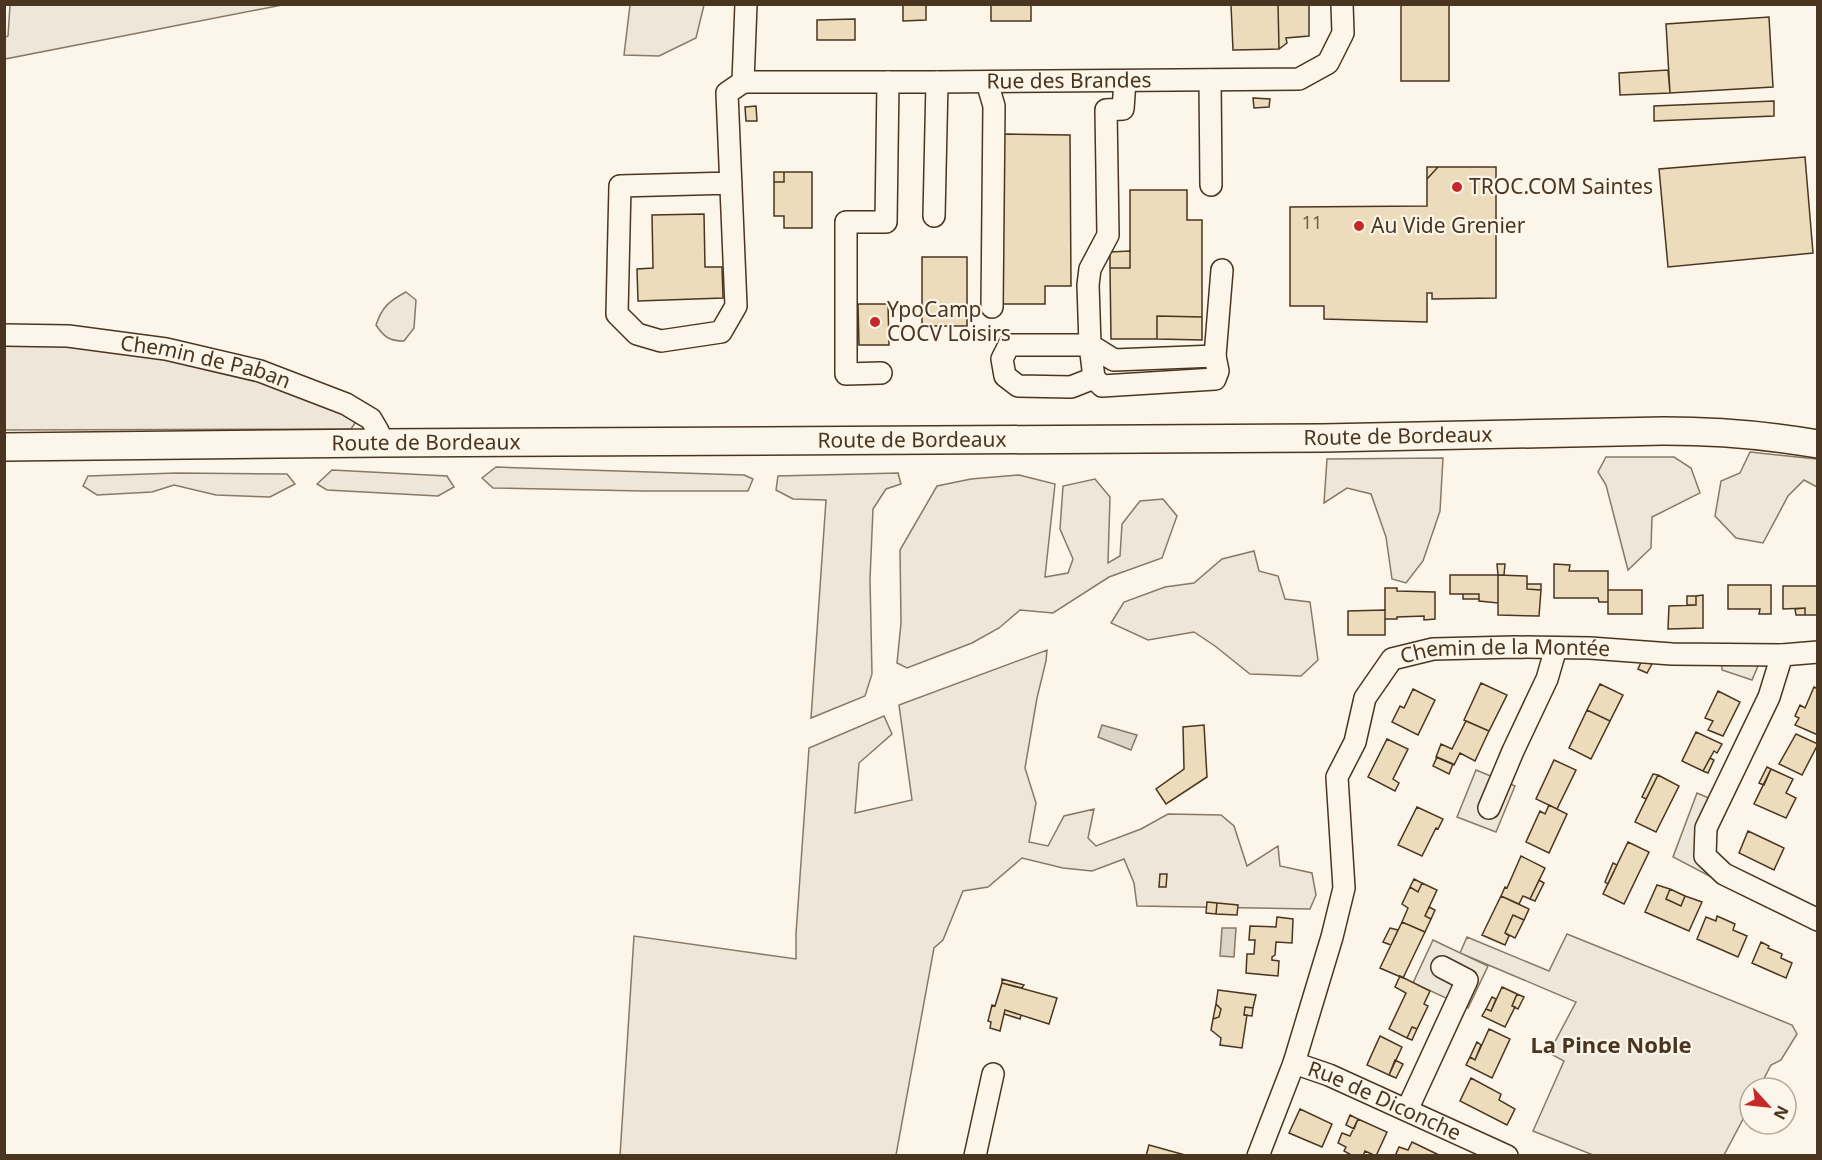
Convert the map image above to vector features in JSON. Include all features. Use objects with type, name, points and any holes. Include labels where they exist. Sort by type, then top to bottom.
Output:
[{"type":"main road","name":"Route de Bordeaux","points":[[4,447],[1311,438],[1704,431],[1818,444]]},
{"type":"street","points":[[731,183],[620,186],[617,314],[637,334],[661,341],[721,332],[736,306],[728,93],[743,82],[746,4]]},
{"type":"street","name":"Rue des Brandes","points":[[743,82],[1299,79],[1328,63],[1343,33],[1342,4]]},
{"type":"street","points":[[1210,80],[1210,185]]},
{"type":"street","points":[[1125,81],[1123,109],[1106,110],[1108,235],[1090,269],[1088,285],[1090,345],[1094,378],[1102,386],[1215,379],[1218,371],[1215,356],[1222,270]]},
{"type":"street","points":[[881,372],[846,374],[846,222],[886,222],[888,82]]},
{"type":"street","points":[[934,216],[937,82]]},
{"type":"street","points":[[987,82],[994,106],[992,307]]},
{"type":"street","name":"Chemin de Paban","points":[[4,335],[68,336],[166,349],[260,371],[346,404],[371,419],[382,443]]},
{"type":"street","points":[[1094,378],[1071,387],[1018,386],[1005,376],[1002,359],[1009,345],[1090,345],[1114,360],[1215,356]]},
{"type":"street","points":[[1489,808],[1547,679],[1556,648]]},
{"type":"street","name":"Chemin de la Montée","points":[[1258,1155],[1294,1063],[1332,937],[1344,888],[1337,777],[1355,742],[1365,698],[1392,659],[1433,649],[1590,648],[1672,654],[1782,655],[1818,652]]},
{"type":"street","points":[[1782,655],[1768,697],[1706,828],[1705,856],[1724,874],[1818,920]]},
{"type":"street","points":[[1407,1110],[1467,980],[1442,967]]},
{"type":"street","name":"Rue de Diconche","points":[[1294,1063],[1329,1075],[1507,1155]]},
{"type":"street","points":[[975,1155],[993,1074]]},
{"type":"shaded area","points":[[10,4],[282,5],[5,59],[5,37],[8,36]]},
{"type":"shaded area","points":[[630,4],[704,5],[696,38],[659,56],[624,55]]},
{"type":"shaded area","points":[[406,292],[416,300],[414,328],[404,341],[394,340],[384,335],[376,325],[387,305]]},
{"type":"shaded area","points":[[4,337],[153,352],[258,374],[353,416],[355,423],[351,429],[5,430]]},
{"type":"shaded area","points":[[1750,452],[1817,459],[1817,487],[1804,480],[1788,496],[1763,543],[1736,538],[1715,516],[1721,481],[1740,473]]},
{"type":"shaded area","points":[[1606,457],[1674,457],[1691,468],[1700,493],[1652,517],[1651,548],[1628,570],[1606,485],[1598,472]]},
{"type":"shaded area","points":[[1443,458],[1440,511],[1423,561],[1406,583],[1392,579],[1386,537],[1371,494],[1347,488],[1324,503],[1327,459]]},
{"type":"shaded area","points":[[496,467],[744,475],[753,479],[748,491],[493,488],[482,478]]},
{"type":"shaded area","points":[[332,470],[447,476],[454,487],[438,496],[327,490],[317,484]]},
{"type":"shaded area","points":[[176,473],[287,474],[295,484],[270,497],[216,495],[174,485],[152,492],[97,495],[83,486],[88,476]]},
{"type":"shaded area","points":[[898,473],[901,484],[886,489],[873,509],[870,579],[872,674],[865,696],[811,718],[826,500],[793,499],[776,490],[778,476]]},
{"type":"shaded area","points":[[1019,475],[1055,484],[1045,577],[1068,573],[1073,559],[1060,529],[1063,486],[1095,479],[1110,497],[1108,563],[1120,556],[1122,524],[1140,501],[1163,499],[1177,516],[1162,558],[1109,577],[1053,613],[1020,610],[999,628],[972,643],[907,668],[897,663],[901,623],[900,550],[937,486],[971,479]]},
{"type":"shaded area","points":[[1254,551],[1259,571],[1278,576],[1285,599],[1310,602],[1318,660],[1301,676],[1250,674],[1194,632],[1148,640],[1111,623],[1124,602],[1165,587],[1194,583],[1222,559]]},
{"type":"shaded area","points":[[1047,650],[1025,768],[1036,803],[1029,842],[1048,846],[1064,816],[1094,809],[1088,838],[1096,846],[1141,829],[1168,814],[1221,815],[1234,826],[1247,866],[1278,846],[1280,866],[1312,873],[1316,895],[1310,909],[1137,906],[1134,883],[1124,859],[1092,871],[1063,868],[1022,858],[988,887],[963,891],[943,940],[934,948],[896,1155],[620,1156],[634,936],[796,959],[809,748],[884,716],[892,734],[859,763],[855,813],[912,800],[899,705]]},
{"type":"shaded area","points":[[1721,654],[1763,654],[1752,680],[1722,670]]},
{"type":"shaded area","points":[[1102,725],[1137,735],[1131,750],[1098,737]]},
{"type":"shaded area","points":[[1476,770],[1515,786],[1496,832],[1457,817]]},
{"type":"shaded area","points":[[1697,793],[1718,802],[1706,828],[1719,881],[1673,857]]},
{"type":"shaded area","points":[[1222,928],[1236,928],[1234,957],[1220,956]]},
{"type":"shaded area","points":[[1567,934],[1792,1025],[1797,1034],[1781,1060],[1771,1065],[1765,1076],[1738,1076],[1738,1129],[1724,1155],[1593,1155],[1533,1131],[1564,1061],[1549,1053],[1576,1002],[1460,953],[1467,937],[1549,971]]},
{"type":"shaded area","points":[[1433,940],[1488,966],[1468,1008],[1413,983]]},
{"type":"building","points":[[903,4],[926,4],[926,20],[903,21]]},
{"type":"building","points":[[991,4],[1031,4],[1031,21],[991,21]]},
{"type":"building","points":[[1278,4],[1279,49],[1233,50],[1231,5]]},
{"type":"building","points":[[1278,4],[1309,4],[1309,36],[1286,38],[1287,43],[1279,49]]},
{"type":"building","points":[[1401,4],[1449,4],[1449,81],[1401,81]]},
{"type":"building","points":[[1769,17],[1773,87],[1670,93],[1666,24]]},
{"type":"building","points":[[855,19],[855,40],[817,40],[817,20]]},
{"type":"building","points":[[1668,70],[1670,93],[1620,95],[1619,73]]},
{"type":"building","points":[[1253,98],[1270,99],[1269,107],[1254,108]]},
{"type":"building","points":[[1774,101],[1774,116],[1654,121],[1654,106]]},
{"type":"building","points":[[756,106],[757,121],[746,121],[745,107]]},
{"type":"building","points":[[1003,134],[1070,135],[1071,286],[1045,286],[1045,304],[1002,304]]},
{"type":"building","points":[[1805,157],[1813,253],[1668,267],[1659,169]]},
{"type":"building","points":[[1427,167],[1438,167],[1427,179]]},
{"type":"building","points":[[1438,167],[1496,167],[1496,298],[1432,299],[1432,293],[1427,293],[1427,322],[1324,319],[1324,306],[1290,306],[1290,207],[1427,206],[1427,179]]},
{"type":"building","points":[[774,172],[784,172],[784,182],[774,182]]},
{"type":"building","points":[[784,172],[812,172],[812,228],[784,228],[784,216],[774,216],[774,182],[784,182]]},
{"type":"building","points":[[1130,190],[1187,190],[1187,220],[1202,220],[1202,317],[1157,316],[1157,339],[1111,339],[1110,268],[1130,268]]},
{"type":"building","points":[[704,214],[705,267],[722,267],[723,298],[638,301],[637,269],[653,268],[652,215]]},
{"type":"building","points":[[1130,251],[1130,268],[1110,268],[1110,252]]},
{"type":"building","points":[[922,257],[967,257],[967,326],[922,326]]},
{"type":"building","points":[[858,304],[888,304],[889,345],[859,345]]},
{"type":"building","points":[[1157,316],[1202,317],[1202,340],[1157,339]]},
{"type":"building","points":[[1497,564],[1505,564],[1504,575],[1498,575]]},
{"type":"building","points":[[1554,564],[1570,565],[1569,571],[1608,571],[1608,602],[1599,602],[1598,598],[1554,598]]},
{"type":"building","points":[[1450,575],[1498,575],[1498,603],[1479,601],[1479,594],[1450,594]]},
{"type":"building","points":[[1498,575],[1527,576],[1527,589],[1541,590],[1539,616],[1498,615]]},
{"type":"building","points":[[1527,584],[1541,584],[1541,590],[1527,589]]},
{"type":"building","points":[[1728,585],[1771,585],[1771,614],[1759,614],[1760,609],[1728,609]]},
{"type":"building","points":[[1783,586],[1818,586],[1818,615],[1805,615],[1805,608],[1783,609]]},
{"type":"building","points":[[1385,588],[1397,588],[1397,591],[1435,592],[1435,619],[1424,620],[1424,616],[1385,619]]},
{"type":"building","points":[[1608,590],[1642,590],[1642,614],[1608,614]]},
{"type":"building","points":[[1463,594],[1479,594],[1479,599],[1463,599]]},
{"type":"building","points":[[1703,595],[1703,628],[1668,629],[1669,606],[1696,605],[1696,596]]},
{"type":"building","points":[[1687,596],[1696,596],[1696,605],[1687,605]]},
{"type":"building","points":[[1805,608],[1805,615],[1796,615],[1795,609]]},
{"type":"building","points":[[1385,610],[1385,635],[1348,635],[1348,611]]},
{"type":"building","points":[[1642,660],[1652,664],[1647,673],[1638,669]]},
{"type":"building","points":[[1481,683],[1507,695],[1489,731],[1464,720]]},
{"type":"building","points":[[1600,684],[1623,695],[1610,721],[1587,710]]},
{"type":"building","points":[[1814,687],[1818,689],[1818,735],[1795,725],[1799,718],[1795,716],[1800,705],[1805,708]]},
{"type":"building","points":[[1413,689],[1435,700],[1418,735],[1392,722],[1400,706],[1404,708]]},
{"type":"building","points":[[1718,691],[1740,702],[1723,736],[1708,730],[1713,721],[1705,718]]},
{"type":"building","points":[[1587,710],[1610,721],[1591,759],[1569,748]]},
{"type":"building","points":[[1466,721],[1489,731],[1475,761],[1460,753],[1454,765],[1436,757],[1441,744],[1452,749]]},
{"type":"building","points":[[1204,725],[1207,777],[1166,804],[1156,789],[1184,769],[1183,727]]},
{"type":"building","points":[[1696,732],[1722,744],[1717,753],[1714,751],[1703,771],[1682,761]]},
{"type":"building","points":[[1796,734],[1818,744],[1802,775],[1779,764]]},
{"type":"building","points":[[1387,739],[1408,749],[1393,779],[1399,783],[1395,791],[1368,777]]},
{"type":"building","points":[[1437,757],[1453,764],[1449,774],[1433,766]]},
{"type":"building","points":[[1710,758],[1714,760],[1708,773],[1703,771]]},
{"type":"building","points":[[1554,760],[1576,770],[1557,809],[1536,799]]},
{"type":"building","points":[[1767,767],[1771,769],[1764,785],[1759,783]]},
{"type":"building","points":[[1771,769],[1793,779],[1786,793],[1796,798],[1786,818],[1754,804]]},
{"type":"building","points":[[1653,774],[1658,775],[1646,799],[1642,797]]},
{"type":"building","points":[[1658,775],[1679,786],[1656,832],[1635,822]]},
{"type":"building","points":[[1549,805],[1567,814],[1549,853],[1526,842],[1540,811],[1545,814]]},
{"type":"building","points":[[1417,807],[1443,819],[1422,856],[1398,845]]},
{"type":"building","points":[[1748,831],[1784,848],[1774,870],[1739,853]]},
{"type":"building","points":[[1628,842],[1649,852],[1624,904],[1603,894]]},
{"type":"building","points":[[1521,856],[1545,868],[1530,899],[1523,896],[1519,904],[1501,896]]},
{"type":"building","points":[[1613,863],[1617,865],[1608,884],[1605,882]]},
{"type":"building","points":[[1160,874],[1167,874],[1166,887],[1159,887]]},
{"type":"building","points":[[1414,879],[1422,883],[1418,892],[1410,887]]},
{"type":"building","points":[[1539,880],[1544,883],[1535,901],[1530,899]]},
{"type":"building","points":[[1422,883],[1437,890],[1425,916],[1431,919],[1425,932],[1402,922],[1408,908],[1402,904],[1410,887],[1418,892]]},
{"type":"building","points":[[1657,885],[1670,889],[1666,899],[1681,906],[1685,896],[1702,902],[1689,931],[1645,912]]},
{"type":"building","points":[[1670,889],[1685,896],[1681,906],[1666,899]]},
{"type":"building","points":[[1501,896],[1529,909],[1524,920],[1513,915],[1505,933],[1509,936],[1505,945],[1482,935]]},
{"type":"building","points":[[1207,902],[1217,903],[1216,914],[1206,913]]},
{"type":"building","points":[[1217,903],[1238,905],[1237,915],[1216,914]]},
{"type":"building","points":[[1429,907],[1435,910],[1431,919],[1425,916]]},
{"type":"building","points":[[1513,915],[1524,920],[1515,938],[1505,933]]},
{"type":"building","points":[[1717,916],[1735,924],[1733,930],[1747,936],[1738,957],[1697,939],[1706,917],[1716,921]]},
{"type":"building","points":[[1277,917],[1293,919],[1292,943],[1276,942],[1275,955],[1272,957],[1272,960],[1279,961],[1278,976],[1246,973],[1247,954],[1254,954],[1255,940],[1249,940],[1250,926],[1276,927]]},
{"type":"building","points":[[1402,922],[1425,932],[1403,978],[1380,968]]},
{"type":"building","points":[[1390,928],[1398,930],[1391,945],[1383,942]]},
{"type":"building","points":[[1761,942],[1782,954],[1781,958],[1792,963],[1786,978],[1752,963]]},
{"type":"building","points":[[1400,976],[1430,991],[1424,1004],[1428,1006],[1417,1029],[1412,1027],[1407,1038],[1389,1029],[1406,993],[1395,987]]},
{"type":"building","points":[[1002,979],[1024,985],[1022,988],[1002,983]]},
{"type":"building","points":[[1002,983],[1057,998],[1049,1024],[1005,1010],[1000,1031],[990,1028],[991,1022],[988,1021],[992,1005],[995,1006]]},
{"type":"building","points":[[1502,987],[1517,994],[1512,1006],[1515,1007],[1505,1027],[1482,1016],[1486,1009],[1491,1011]]},
{"type":"building","points":[[1218,990],[1256,995],[1253,1008],[1245,1007],[1244,1015],[1247,1015],[1242,1048],[1220,1045],[1221,1038],[1211,1030],[1213,1019],[1219,1017],[1221,1009],[1216,1004]]},
{"type":"building","points":[[1517,994],[1524,997],[1518,1009],[1512,1006]]},
{"type":"building","points":[[1492,997],[1496,999],[1491,1011],[1486,1009]]},
{"type":"building","points":[[1216,1004],[1221,1009],[1219,1017],[1213,1019]]},
{"type":"building","points":[[1245,1007],[1253,1008],[1252,1016],[1244,1015]]},
{"type":"building","points":[[1005,1010],[1021,1015],[1020,1019],[1004,1014]]},
{"type":"building","points":[[1412,1027],[1417,1029],[1412,1040],[1407,1038]]},
{"type":"building","points":[[1489,1029],[1510,1039],[1492,1078],[1466,1065],[1470,1057],[1475,1060]]},
{"type":"building","points":[[1380,1036],[1402,1047],[1389,1075],[1367,1065]]},
{"type":"building","points":[[1477,1042],[1481,1045],[1475,1060],[1470,1057]]},
{"type":"building","points":[[1395,1060],[1403,1064],[1396,1078],[1389,1075]]},
{"type":"building","points":[[1471,1078],[1501,1094],[1499,1100],[1515,1109],[1507,1125],[1460,1101]]},
{"type":"building","points":[[1300,1109],[1332,1124],[1322,1147],[1289,1133]]},
{"type":"building","points":[[1350,1115],[1358,1119],[1354,1129],[1346,1125]]},
{"type":"building","points":[[1358,1119],[1387,1132],[1376,1156],[1365,1151],[1363,1156],[1353,1156],[1344,1151],[1346,1147],[1338,1143],[1342,1133],[1350,1136]]},
{"type":"building","points":[[1412,1142],[1441,1156],[1395,1156],[1399,1147],[1408,1150]]},
{"type":"building","points":[[1149,1145],[1185,1155],[1146,1156]]},
{"type":"place","name":"TROC.COM Saintes","points":[[1457,187]]},
{"type":"place","name":"Au Vide Grenier","points":[[1359,226]]},
{"type":"place","name":"YpoCamp COCV Loisirs","points":[[875,322]]},
{"type":"district","name":"La Pince Noble","points":[[1611,1045]]}]
